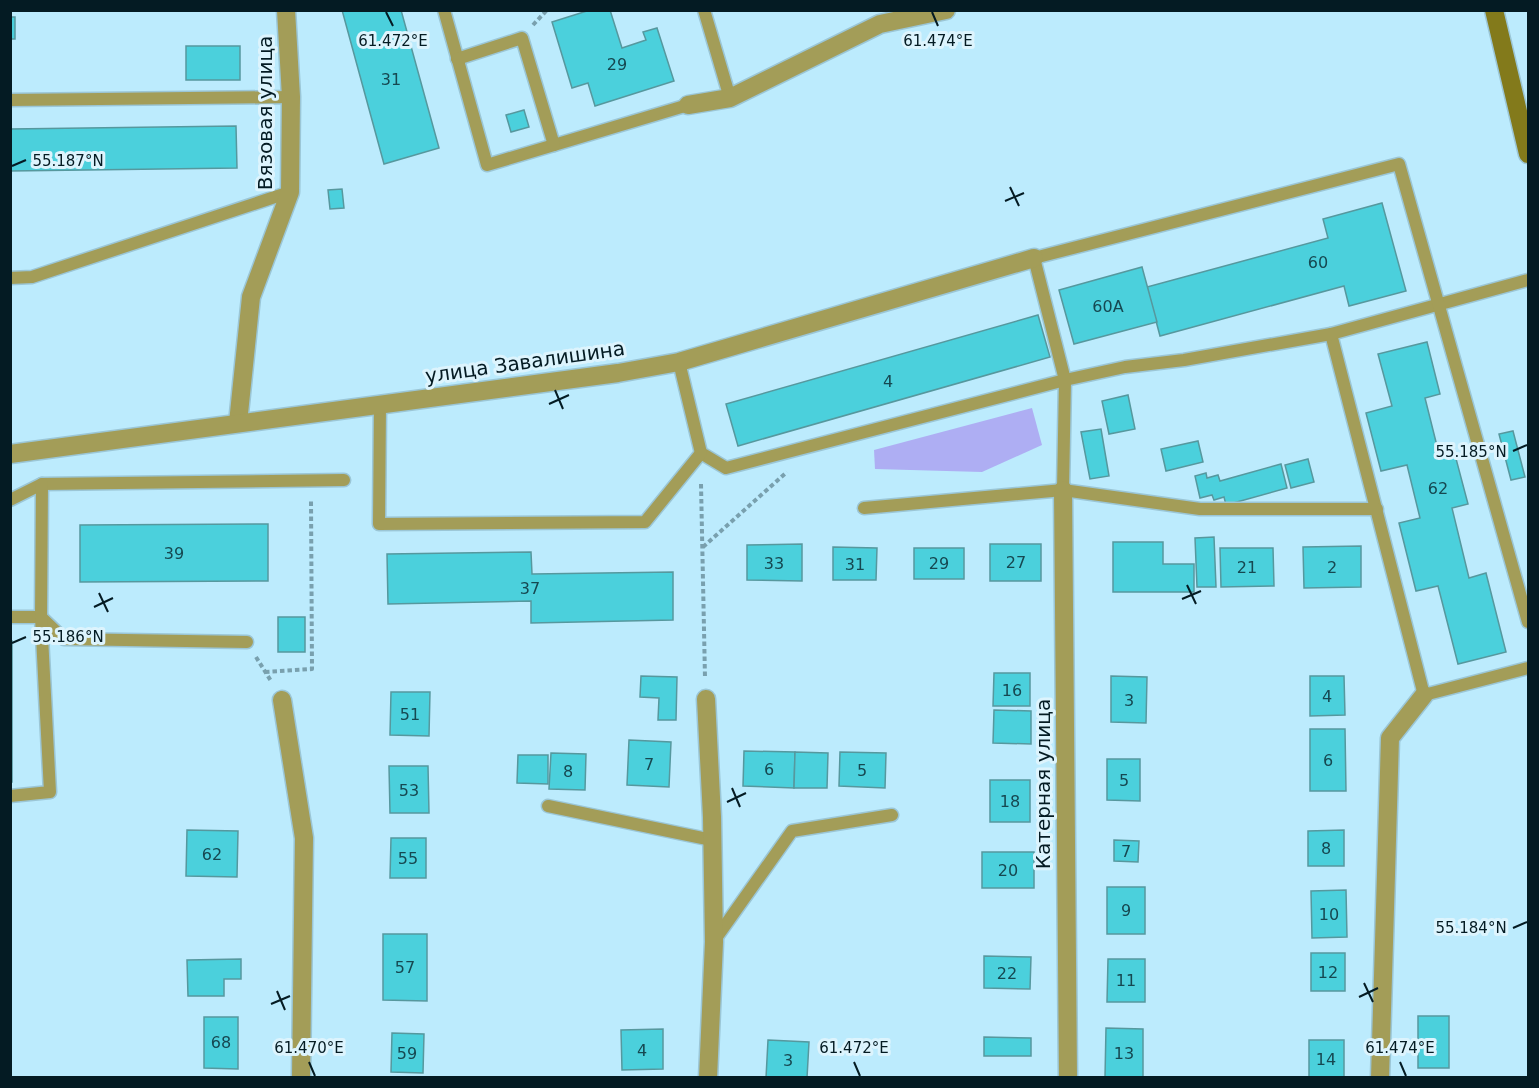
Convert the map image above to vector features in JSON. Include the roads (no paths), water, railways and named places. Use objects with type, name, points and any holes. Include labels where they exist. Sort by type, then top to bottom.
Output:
[{"type":"street","name":"Вязовая улица","points":[[238,423],[251,297],[290,192],[291,97],[286,10]]},
{"type":"street","points":[[688,105],[730,98],[880,24],[946,10]]},
{"type":"street","points":[[1494,10],[1528,154]]},
{"type":"street","name":"улица Завалишина","points":[[10,454],[618,373],[679,362],[1034,258]]},
{"type":"street","name":"Катерная улица","points":[[1063,490],[1068,1077]]},
{"type":"street","points":[[1380,1077],[1390,738],[1424,695]]},
{"type":"street","points":[[706,699],[712,817],[714,942],[708,1077]]},
{"type":"street","points":[[282,700],[304,838],[302,1077]]},
{"type":"lane","points":[[444,10],[487,165],[688,105]]},
{"type":"lane","points":[[704,10],[730,98]]},
{"type":"lane","points":[[458,59],[522,38],[554,145]]},
{"type":"lane","points":[[10,100],[291,97]]},
{"type":"lane","points":[[1063,490],[1065,380],[1034,258],[1399,164],[1528,622]]},
{"type":"lane","points":[[10,278],[32,278],[290,192]]},
{"type":"lane","points":[[679,362],[701,453],[726,468],[1065,380],[1125,367],[1184,360],[1331,334],[1528,280]]},
{"type":"lane","points":[[1331,334],[1424,695],[1528,668]]},
{"type":"lane","points":[[380,404],[379,524],[645,522],[701,453]]},
{"type":"lane","points":[[10,500],[42,484],[344,480]]},
{"type":"lane","points":[[10,796],[50,792],[40,617],[42,484]]},
{"type":"lane","points":[[864,508],[1063,490],[1200,509],[1377,509]]},
{"type":"lane","points":[[10,617],[40,617],[64,639],[247,642]]},
{"type":"lane","points":[[548,806],[712,840]]},
{"type":"lane","points":[[714,942],[792,831],[892,815]]}]
